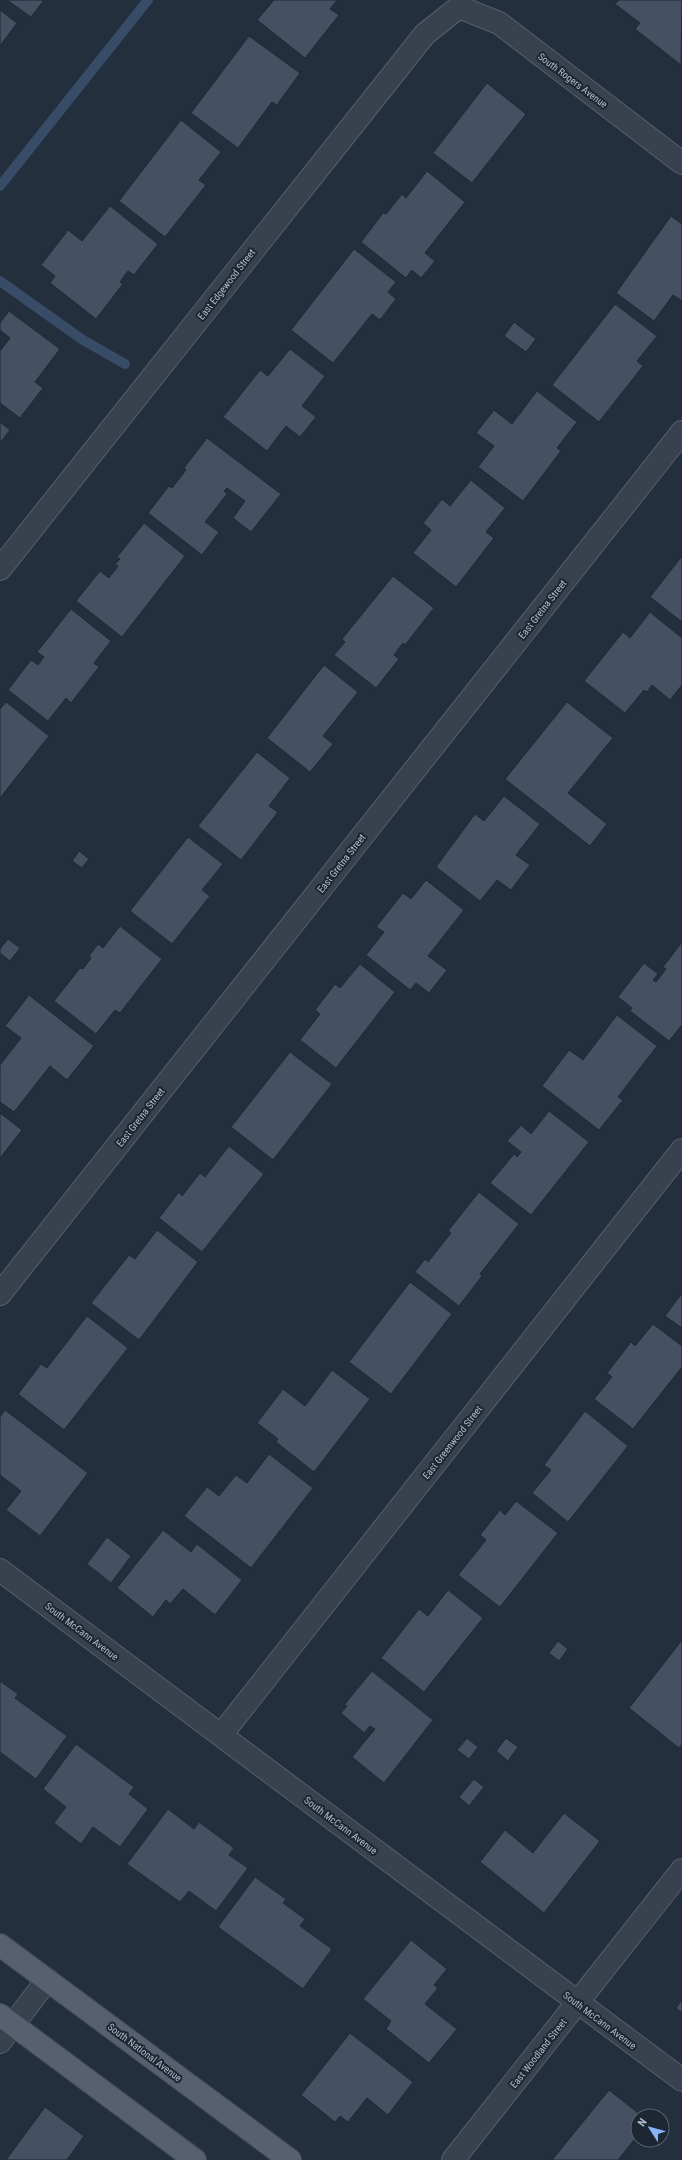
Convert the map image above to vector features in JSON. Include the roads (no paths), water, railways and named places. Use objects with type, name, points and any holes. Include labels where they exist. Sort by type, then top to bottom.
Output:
[{"type":"main road","name":"South National Avenue","points":[[0,1944],[290,2160]]},
{"type":"main road","points":[[6,2020],[195,2160]]},
{"type":"street","name":"South Rogers Avenue","points":[[459,7],[499,23],[682,163]]},
{"type":"street","name":"East Edgewood Street","points":[[0,569],[425,34],[459,7]]},
{"type":"street","name":"East Gretna Street","points":[[0,1294],[682,432]]},
{"type":"street","name":"East Greenwood Street","points":[[221,1735],[682,1150]]},
{"type":"street","name":"South McCann Avenue","points":[[0,1570],[577,2003],[682,2080]]},
{"type":"street","name":"East Woodland Street","points":[[453,2160],[682,1870]]},
{"type":"street","points":[[0,2042],[6,2020],[47,1980]]},
{"type":"waterway","points":[[0,186],[148,0]]},
{"type":"waterway","points":[[0,281],[83,340],[125,364]]}]
